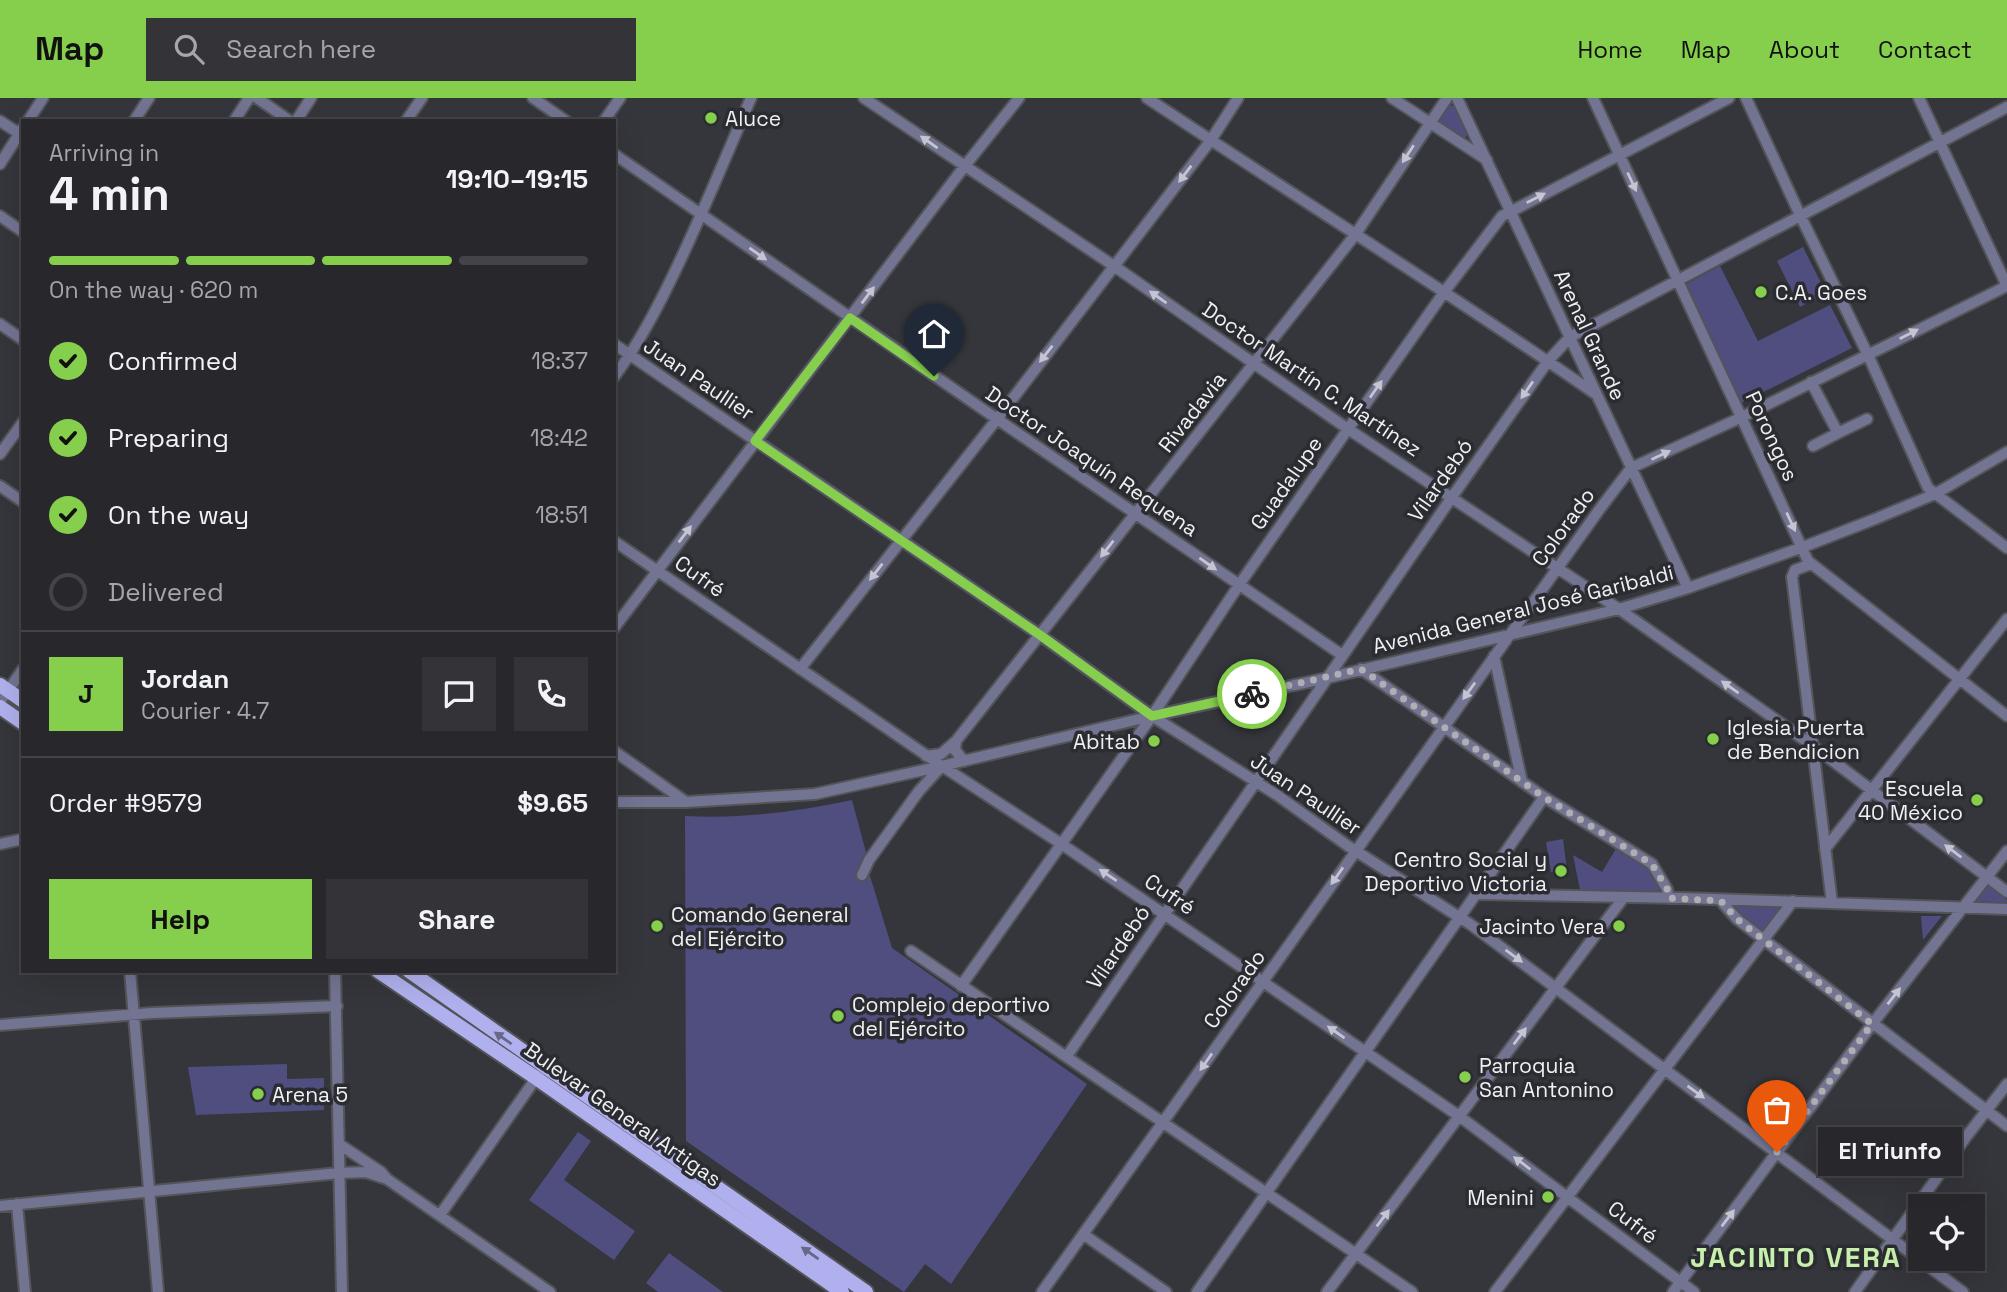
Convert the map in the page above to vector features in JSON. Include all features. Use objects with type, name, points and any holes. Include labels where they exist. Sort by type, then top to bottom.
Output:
[{"type":"main road","points":[[2,696],[21,701]]},
{"type":"main road","points":[[2,696],[21,720]]},
{"type":"main road","name":"Bulevar General Artigas","points":[[381,973],[540,1072],[866,1292]]},
{"type":"main road","name":"Bulevar General Artigas","points":[[412,973],[540,1072],[842,1292]]},
{"type":"street","points":[[29,119],[43,98]]},
{"type":"street","points":[[135,119],[149,98]]},
{"type":"street","points":[[235,119],[249,98]]},
{"type":"street","points":[[257,98],[287,119]]},
{"type":"street","points":[[297,119],[311,98]]},
{"type":"street","points":[[407,119],[422,98]]},
{"type":"street","points":[[533,98],[563,119]]},
{"type":"street","points":[[605,119],[620,98]]},
{"type":"street","points":[[616,374],[652,318],[702,216],[751,98]]},
{"type":"street","name":"Doctor Martín C. Martínez","points":[[864,98],[1114,266],[1348,429],[1619,609],[1813,746],[2007,892]]},
{"type":"street","points":[[616,625],[1019,98]]},
{"type":"street","points":[[1147,98],[1445,291],[1596,394]]},
{"type":"street","points":[[800,668],[997,419],[1211,140],[1238,98]]},
{"type":"street","points":[[1392,98],[1486,160]]},
{"type":"street","name":"Rivadavia","points":[[926,755],[941,754],[956,741],[1355,235],[1447,98]]},
{"type":"street","name":"Arenal Grande","points":[[1457,98],[1688,588]]},
{"type":"street","name":"Porongos","points":[[1593,98],[1805,556],[1811,564],[2007,716]]},
{"type":"street","name":"Guadalupe","points":[[961,986],[1152,716],[1348,429],[1445,291],[1502,216],[1729,98]]},
{"type":"street","points":[[1746,98],[1928,488],[2007,548]]},
{"type":"street","points":[[1919,98],[2007,286]]},
{"type":"street","name":"Vilardebó","points":[[1067,1056],[1452,497],[1548,361],[1570,337],[2007,107]]},
{"type":"street","points":[[0,121],[21,132]]},
{"type":"street","points":[[0,164],[21,134]]},
{"type":"street","name":"Doctor Joaquín Requena","points":[[616,155],[1342,655]]},
{"type":"street","points":[[0,216],[21,231]]},
{"type":"street","name":"Colorado","points":[[1042,1292],[1355,850],[1631,468],[2007,286]]},
{"type":"street","points":[[0,324],[21,339]]},
{"type":"street","name":"Juan Paullier","points":[[616,346],[1040,635],[1152,716],[1461,918],[1963,1292]]},
{"type":"street","points":[[1811,382],[1838,433]]},
{"type":"street","points":[[1813,446],[1867,419]]},
{"type":"street","points":[[0,454],[21,425]]},
{"type":"street","name":"Avenida General José Garibaldi","points":[[616,802],[686,802],[815,794],[1619,609],[1688,588],[1803,547],[1936,494],[2007,453]]},
{"type":"street","points":[[0,486],[21,501]]},
{"type":"street","name":"Cufré","points":[[616,542],[1459,1116],[1694,1292]]},
{"type":"street","points":[[1811,564],[1795,570],[1792,577],[1832,903]]},
{"type":"street","points":[[1825,849],[2007,619]]},
{"type":"street","points":[[1494,656],[1522,782]]},
{"type":"street","points":[[1361,669],[1544,797],[1652,864],[1667,889],[1669,898]]},
{"type":"street","points":[[2,696],[21,672]]},
{"type":"street","points":[[956,741],[955,750],[964,761]]},
{"type":"street","points":[[616,752],[686,802]]},
{"type":"street","points":[[862,875],[869,860],[919,791],[942,766]]},
{"type":"street","points":[[908,774],[919,791]]},
{"type":"street","points":[[1197,1292],[1544,797]]},
{"type":"street","points":[[0,844],[21,839]]},
{"type":"street","points":[[1673,1292],[1872,1024],[2007,851]]},
{"type":"street","points":[[1477,894],[2007,909]]},
{"type":"street","points":[[1327,1292],[1624,897]]},
{"type":"street","points":[[1721,901],[1737,919],[2007,1126]]},
{"type":"street","points":[[1496,1292],[1793,901]]},
{"type":"street","points":[[911,951],[1412,1292]]},
{"type":"street","points":[[130,973],[158,1292]]},
{"type":"street","points":[[335,973],[342,1292]]},
{"type":"street","points":[[0,1026],[134,1015],[337,1006]]},
{"type":"street","points":[[440,1215],[540,1072]]},
{"type":"street","points":[[1856,1292],[2007,1084]]},
{"type":"street","points":[[1995,1100],[2007,1099]]},
{"type":"street","points":[[339,1144],[381,1172],[387,1180]]},
{"type":"street","points":[[0,1206],[366,1172],[387,1180],[550,1292]]},
{"type":"street","points":[[18,1205],[25,1292]]},
{"type":"street","points":[[1083,1234],[1166,1292]]},
{"type":"shaded area","points":[[1448,105],[1454,106],[1467,135],[1465,140],[1439,123]]},
{"type":"shaded area","points":[[1803,247],[1826,293],[1800,307],[1777,261]]},
{"type":"shaded area","points":[[1720,266],[1758,341],[1830,305],[1852,348],[1741,403],[1684,285]]},
{"type":"shaded area","name":"Complejo deportivo del Ejército","points":[[852,800],[867,856],[856,876],[865,880],[870,876],[892,948],[1087,1084],[951,1284],[925,1264],[904,1292],[686,1141],[685,816],[769,814]]},
{"type":"shaded area","points":[[1563,839],[1567,870],[1551,872],[1546,842]]},
{"type":"shaded area","points":[[1617,847],[1647,866],[1660,886],[1658,893],[1580,890],[1573,855],[1602,872]]},
{"type":"shaded area","points":[[1988,885],[2007,900],[2007,903],[1976,900]]},
{"type":"shaded area","points":[[1736,904],[1777,905],[1780,909],[1762,932],[1736,912]]},
{"type":"shaded area","points":[[1921,916],[1942,916],[1923,940]]},
{"type":"shaded area","name":"Arena 5","points":[[287,1064],[287,1079],[324,1078],[324,1110],[196,1115],[188,1067]]},
{"type":"shaded area","points":[[578,1132],[591,1141],[564,1180],[635,1231],[614,1260],[529,1200]]},
{"type":"shaded area","points":[[669,1253],[723,1292],[658,1292],[646,1283]]},
{"type":"way so far","points":[[1252,694],[1361,669],[1544,797],[1652,864],[1667,889],[1669,898],[1721,901],[1737,919],[1872,1024],[1777,1152]]},
{"type":"place","name":"Aluce","points":[[711,118]]},
{"type":"place","name":"C.A. Goes","points":[[1761,292]]},
{"type":"place","name":"Iglesia Puerta de Bendicion","points":[[1713,739]]},
{"type":"place","name":"Abitab","points":[[1154,741]]},
{"type":"place","name":"Escuela 40 México","points":[[1977,800]]},
{"type":"place","name":"Centro Social y Deportivo Victoria","points":[[1561,871]]},
{"type":"place","name":"Comando General del Ejército","points":[[657,926]]},
{"type":"place","name":"Jacinto Vera","points":[[1619,926]]},
{"type":"place","name":"Complejo deportivo del Ejército","points":[[838,1016]]},
{"type":"place","name":"Parroquia San Antonino","points":[[1465,1077]]},
{"type":"place","name":"Arena 5","points":[[258,1094]]},
{"type":"place","name":"El Triunfo","points":[[1777,1152]]},
{"type":"place","name":"Menini","points":[[1548,1197]]},
{"type":"district","name":"JACINTO VERA","points":[[1796,1257]]},
{"type":"route","points":[[934,376],[850,318],[755,441],[1040,635],[1152,716],[1252,694]]}]
